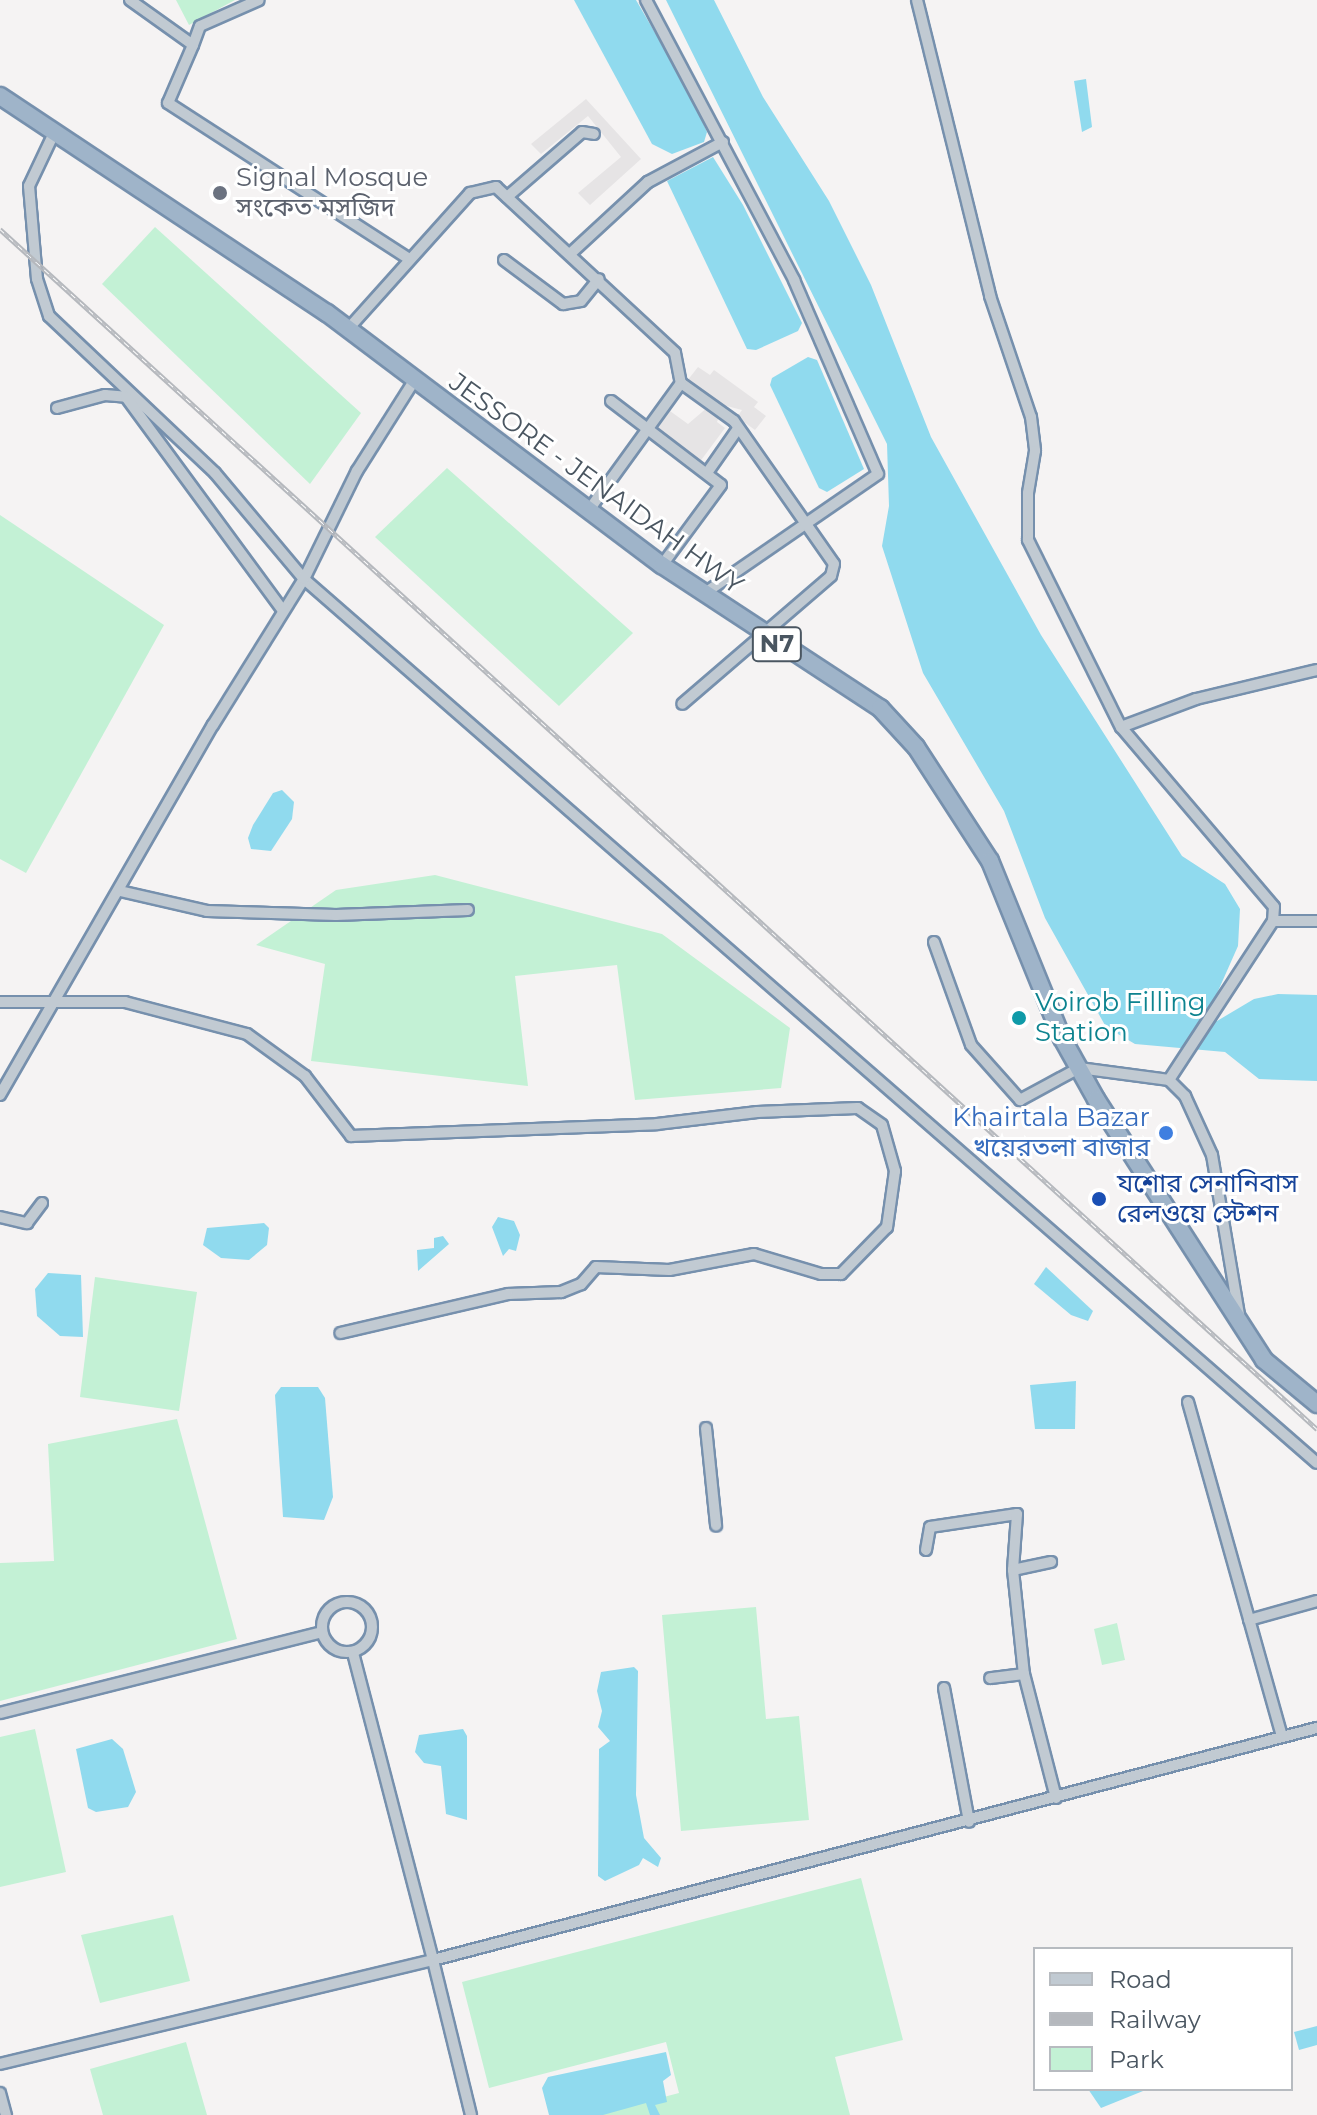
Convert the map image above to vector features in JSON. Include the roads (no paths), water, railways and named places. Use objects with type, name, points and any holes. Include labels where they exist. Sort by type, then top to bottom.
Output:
[{"type":"highway","name":"JESSORE - JENAIDAH HWY","points":[[0,96],[348,329],[662,565],[762,635],[880,708],[916,747],[990,861],[1079,1068],[1241,1327],[1264,1360],[1317,1404]]},
{"type":"street","points":[[130,0],[193,45]]},
{"type":"street","points":[[259,0],[200,26],[168,103],[408,258]]},
{"type":"street","points":[[646,0],[794,280],[878,474],[705,593]]},
{"type":"street","points":[[917,0],[990,296],[1031,417],[1035,451],[1028,493],[1028,540],[1121,727],[1239,871],[1270,898],[1273,921],[1169,1080]]},
{"type":"street","points":[[55,131],[29,186],[37,279],[49,316],[215,473],[304,579],[1317,1463]]},
{"type":"street","points":[[507,197],[582,132],[594,134]]},
{"type":"street","points":[[571,253],[648,182],[723,142]]},
{"type":"street","points":[[348,329],[408,258],[470,193],[496,187],[571,253],[675,353],[681,383],[734,421],[737,430],[834,564],[831,576],[682,704]]},
{"type":"street","points":[[504,260],[563,304],[581,301],[599,279]]},
{"type":"street","points":[[0,1095],[304,579],[357,471],[414,381]]},
{"type":"street","points":[[589,510],[681,383]]},
{"type":"street","points":[[57,408],[105,395],[126,397],[283,611]]},
{"type":"street","points":[[611,401],[721,485],[662,565]]},
{"type":"street","points":[[707,473],[737,430]]},
{"type":"street","points":[[1121,727],[1196,699],[1317,670]]},
{"type":"street","points":[[120,891],[207,911],[336,915],[468,910]]},
{"type":"street","points":[[1273,921],[1317,921]]},
{"type":"street","points":[[934,942],[971,1045],[1020,1100],[1079,1068],[1169,1080],[1195,1111],[1212,1155],[1241,1327]]},
{"type":"street","points":[[0,1002],[125,1002],[247,1034],[305,1076],[351,1136],[657,1124],[858,1108],[882,1125],[895,1171],[887,1227],[841,1274],[821,1274],[754,1254],[669,1270],[596,1267],[581,1284],[561,1292],[508,1294],[340,1333]]},
{"type":"street","points":[[0,1217],[27,1223],[42,1203]]},
{"type":"street","points":[[1188,1402],[1282,1737]]},
{"type":"street","points":[[706,1428],[716,1525]]},
{"type":"street","points":[[926,1550],[930,1527],[1017,1514],[1013,1570],[1024,1674],[1056,1798]]},
{"type":"street","points":[[1013,1570],[1051,1562]]},
{"type":"street","points":[[1249,1620],[1317,1601]]},
{"type":"street","points":[[322,1632],[333,1606],[361,1605],[372,1621],[373,1631],[353,1652]]},
{"type":"street","points":[[322,1632],[334,1648],[353,1652]]},
{"type":"street","points":[[0,1713],[322,1632]]},
{"type":"street","points":[[353,1652],[471,2115]]},
{"type":"street","points":[[990,1678],[1024,1674]]},
{"type":"street","points":[[944,1688],[969,1822]]},
{"type":"street","points":[[0,2064],[433,1960],[969,1822],[1317,1728]]},
{"type":"street","points":[[0,2093],[6,2115]]},
{"type":"water","points":[[574,0],[636,0],[690,93],[707,132],[704,142],[672,154],[652,144]]},
{"type":"water","points":[[666,0],[714,0],[763,97],[829,201],[871,285],[931,437],[1041,635],[1182,856],[1225,884],[1240,909],[1238,946],[1207,1016],[1217,1021],[1254,999],[1278,994],[1317,995],[1317,1081],[1259,1079],[1225,1052],[1135,1044],[1106,1027],[1045,918],[1004,811],[923,673],[882,546],[889,506],[887,444]]},
{"type":"water","points":[[1086,79],[1092,127],[1082,132],[1074,81]]},
{"type":"water","points":[[713,157],[743,205],[802,323],[798,331],[756,350],[747,349],[667,181]]},
{"type":"water","points":[[808,357],[817,360],[864,469],[827,492],[819,488],[770,385],[772,378]]},
{"type":"water","points":[[282,790],[294,802],[292,819],[271,851],[251,849],[248,838],[253,825],[273,793]]},
{"type":"water","points":[[498,1217],[514,1221],[520,1235],[516,1251],[509,1249],[503,1256],[492,1227]]},
{"type":"water","points":[[264,1223],[269,1228],[267,1245],[249,1260],[221,1258],[203,1245],[207,1228]]},
{"type":"water","points":[[443,1236],[449,1244],[418,1271],[417,1250],[434,1248],[434,1238]]},
{"type":"water","points":[[1046,1267],[1093,1311],[1088,1321],[1071,1315],[1034,1284]]},
{"type":"water","points":[[48,1273],[81,1275],[83,1337],[60,1336],[37,1316],[35,1289]]},
{"type":"water","points":[[1076,1381],[1075,1429],[1035,1429],[1030,1385]]},
{"type":"water","points":[[281,1387],[318,1387],[325,1398],[333,1497],[324,1520],[283,1517],[275,1395]]},
{"type":"water","points":[[634,1667],[638,1671],[636,1795],[644,1838],[661,1858],[658,1867],[643,1858],[639,1865],[605,1881],[598,1876],[599,1749],[610,1741],[598,1727],[602,1711],[597,1691],[601,1672]]},
{"type":"water","points":[[463,1729],[467,1736],[467,1820],[446,1814],[441,1766],[424,1763],[415,1752],[419,1735]]},
{"type":"water","points":[[112,1739],[123,1749],[136,1792],[128,1807],[96,1812],[88,1808],[76,1749]]},
{"type":"water","points":[[1317,2026],[1317,2045],[1299,2050],[1294,2032]]},
{"type":"water","points":[[666,2052],[671,2075],[663,2081],[667,2102],[655,2105],[660,2115],[650,2115],[646,2103],[603,2115],[549,2115],[542,2088],[548,2077]]},
{"type":"water","points":[[1089,2091],[1143,2091],[1101,2108]]},
{"type":"railway","points":[[0,229],[1317,1429]]},
{"type":"place","name":"Signal Mosque সংকেত মসজিদ","points":[[220,193]]},
{"type":"place","name":"Voirob Filling Station","points":[[1019,1018]]},
{"type":"place","name":"Khairtala Bazar খয়েরতলা বাজার","points":[[1166,1133]]},
{"type":"place","name":"যশোর সেনানিবাস রেলওয়ে স্টেশন","points":[[1099,1199]]}]
